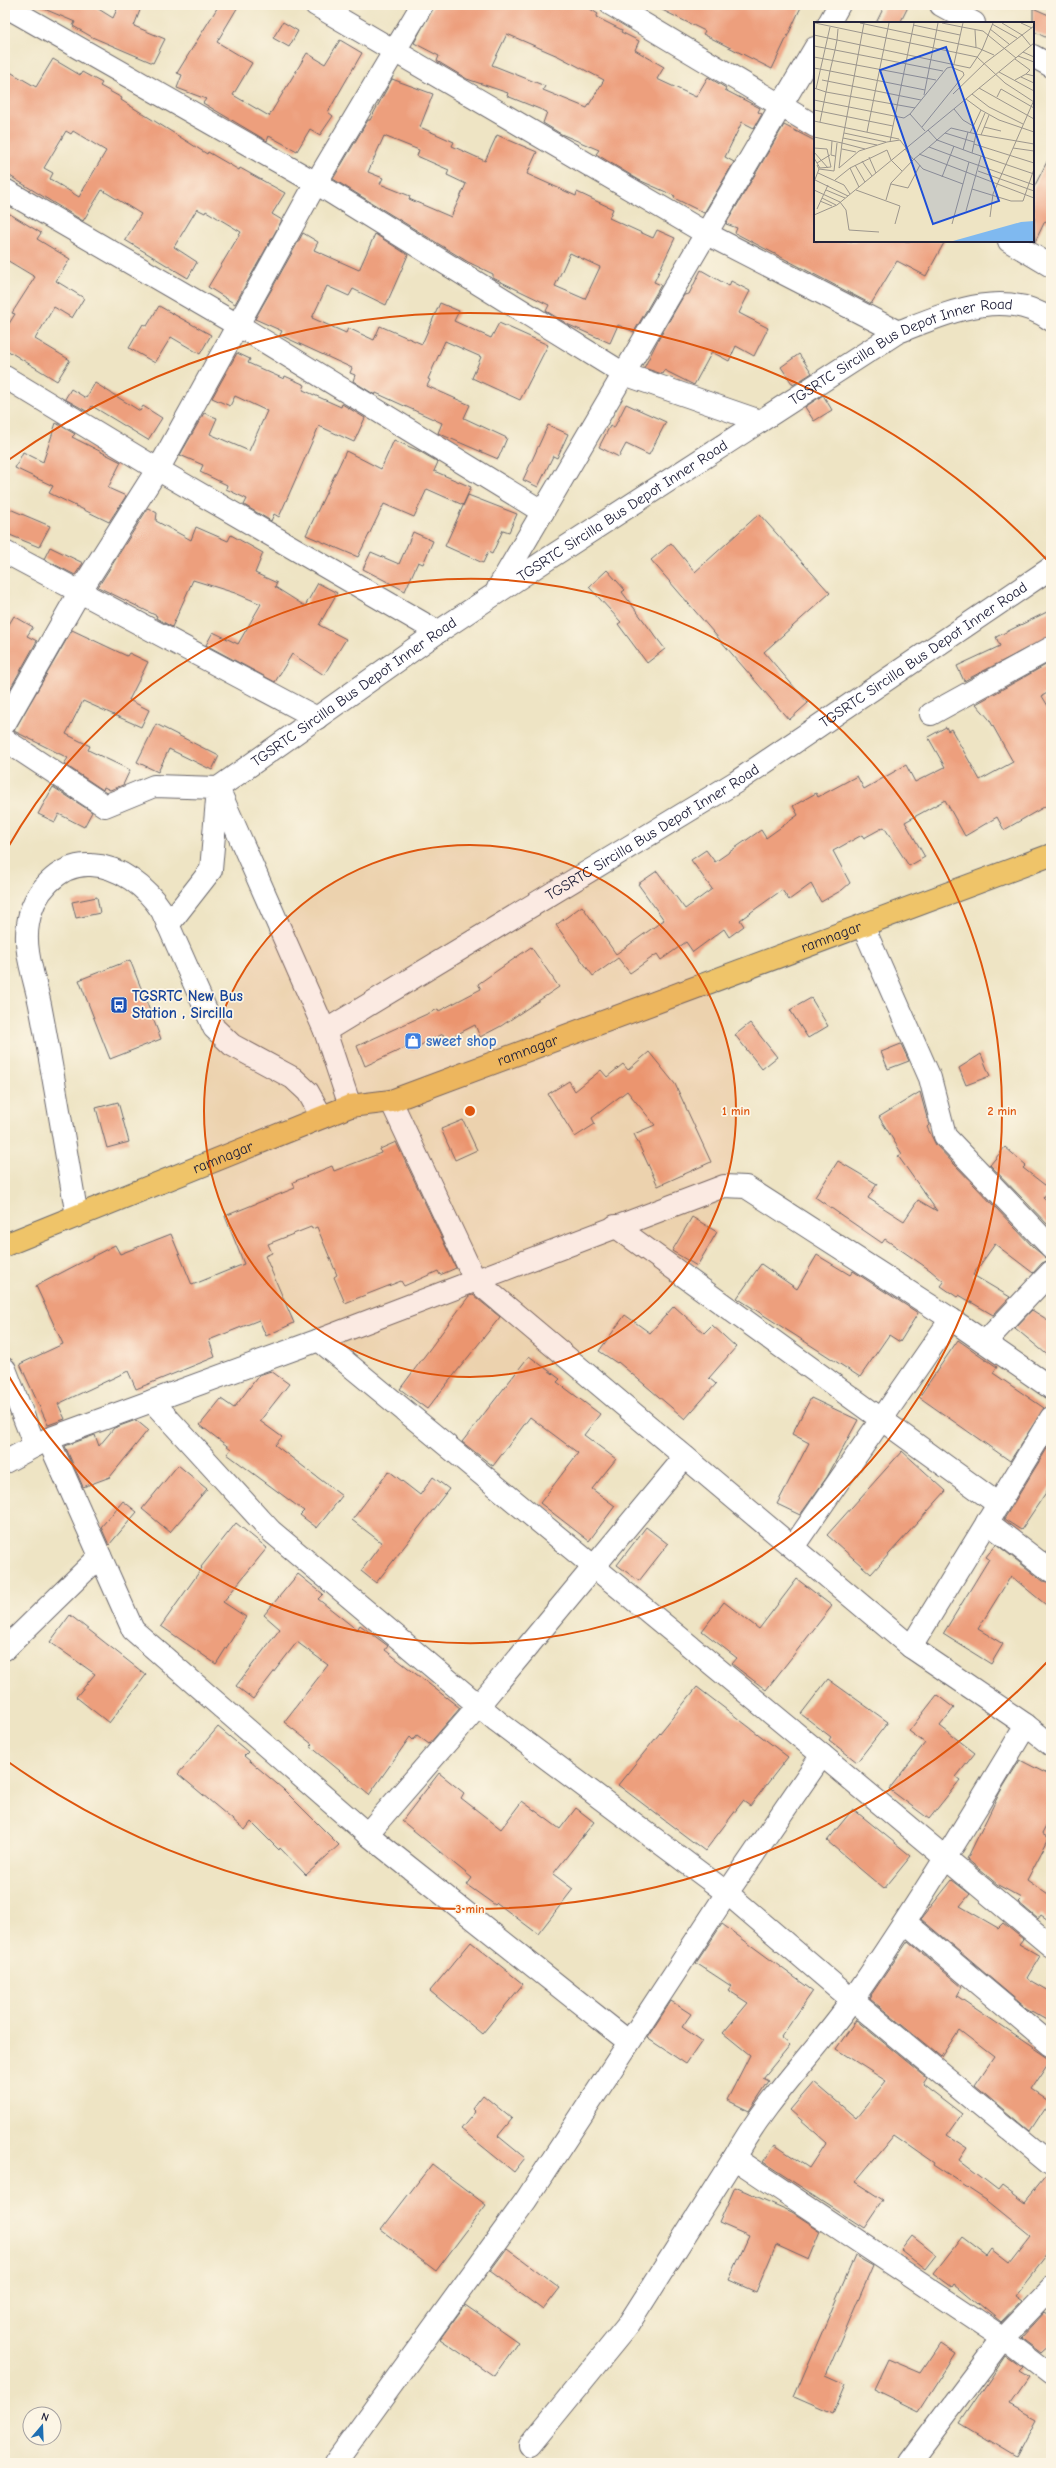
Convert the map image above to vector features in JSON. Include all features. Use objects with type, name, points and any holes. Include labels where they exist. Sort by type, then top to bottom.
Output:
[{"type":"main road","name":"ramnagar","points":[[5,1245],[350,1106],[391,1101],[1051,855]]},
{"type":"street","points":[[316,5],[707,234],[898,332]]},
{"type":"street","points":[[5,723],[79,593],[157,469],[316,183],[393,50],[422,5]]},
{"type":"street","points":[[612,5],[814,125]]},
{"type":"street","points":[[830,22],[840,5]]},
{"type":"street","points":[[941,5],[972,22]]},
{"type":"street","points":[[5,6],[316,183],[624,374],[760,421]]},
{"type":"street","points":[[495,595],[814,50]]},
{"type":"street","points":[[1034,57],[1051,66]]},
{"type":"street","points":[[5,190],[236,325],[543,512]]},
{"type":"street","points":[[1012,242],[1051,266]]},
{"type":"street","name":"TGSRTC Sircilla Bus Depot Inner Road","points":[[218,788],[438,632],[898,332],[962,308],[1005,304],[1037,310],[1051,320]]},
{"type":"street","points":[[5,377],[157,469],[438,632]]},
{"type":"street","points":[[5,552],[79,593],[317,718]]},
{"type":"street","name":"TGSRTC Sircilla Bus Depot Inner Road","points":[[326,1031],[736,782],[1051,568]]},
{"type":"street","points":[[931,714],[1051,648]]},
{"type":"street","points":[[5,740],[105,806],[154,786],[218,788]]},
{"type":"street","points":[[218,788],[326,1031],[350,1106]]},
{"type":"street","points":[[168,925],[211,870],[218,788]]},
{"type":"street","points":[[76,1216],[41,1008],[26,942],[28,922],[34,902],[50,880],[69,869],[90,865],[109,869],[142,888],[152,896],[168,925],[214,1028],[232,1045],[293,1078],[308,1092],[322,1117]]},
{"type":"street","points":[[862,926],[930,1078],[945,1136],[1051,1247]]},
{"type":"street","points":[[391,1101],[475,1280],[911,1647],[1026,1725],[1051,1746]]},
{"type":"street","points":[[5,1462],[42,1443],[319,1340],[615,1226],[724,1186],[746,1187],[951,1319],[1051,1388]]},
{"type":"street","points":[[615,1226],[882,1420],[992,1513],[1051,1571]]},
{"type":"street","points":[[985,1342],[1051,1272]]},
{"type":"street","points":[[793,1548],[951,1319]]},
{"type":"street","points":[[319,1340],[1051,1946]]},
{"type":"street","points":[[5,1370],[100,1556],[133,1630],[367,1834],[629,2042]]},
{"type":"street","points":[[152,1401],[271,1530],[479,1705],[727,1893],[852,2000],[1051,2164]]},
{"type":"street","points":[[911,1647],[1051,1418]]},
{"type":"street","points":[[367,1834],[479,1705],[685,1457]]},
{"type":"street","points":[[5,1649],[100,1556]]},
{"type":"street","points":[[530,2445],[628,2325],[734,2158],[750,2130],[852,2000],[946,1859],[1026,1725]]},
{"type":"street","points":[[335,2463],[526,2200],[727,1893],[822,1755]]},
{"type":"street","points":[[905,1922],[1051,2045]]},
{"type":"street","points":[[734,2158],[1003,2338],[1051,2376]]},
{"type":"street","points":[[909,2463],[1003,2338],[1051,2288]]},
{"type":"building","points":[[35,5],[92,5],[113,18],[119,5],[142,5],[134,26],[165,39],[153,63],[92,37],[73,26],[75,22]]},
{"type":"building","points":[[219,5],[239,5],[217,42],[252,63],[233,95],[269,116],[307,53],[325,64],[340,40],[362,53],[328,112],[333,116],[320,135],[310,129],[297,151],[269,136],[267,141],[203,103],[206,99],[177,88],[182,75],[177,73]]},
{"type":"building","points":[[434,5],[584,5],[598,14],[596,17],[622,30],[621,32],[639,41],[635,50],[664,67],[657,79],[696,97],[708,77],[726,88],[725,90],[760,108],[758,112],[762,114],[754,128],[742,122],[725,157],[734,162],[704,213],[674,198],[675,196],[639,180],[596,154],[599,150],[561,134],[543,123],[547,112],[507,96],[508,93],[467,79],[437,61],[439,56],[414,43]],"holes":[[[507,34],[558,56],[604,80],[587,108],[543,90],[545,86],[492,65]]]},
{"type":"building","points":[[652,5],[802,5],[772,69],[703,34],[705,31]]},
{"type":"building","points":[[885,5],[909,5],[900,22],[876,22]]},
{"type":"building","points":[[1033,8],[1051,16],[1051,40],[1034,32]]},
{"type":"building","points":[[283,22],[298,31],[289,47],[273,38]]},
{"type":"building","points":[[53,59],[80,75],[82,72],[102,83],[100,86],[122,98],[121,100],[207,154],[208,152],[239,170],[240,168],[285,193],[272,214],[282,220],[235,304],[208,287],[241,232],[206,211],[205,213],[197,209],[174,247],[197,262],[188,278],[125,240],[141,214],[102,190],[83,221],[5,173],[5,69],[36,87]],"holes":[[[66,131],[71,134],[73,131],[106,151],[79,197],[50,179],[53,173],[44,168]]]},
{"type":"building","points":[[392,79],[433,94],[420,127],[454,142],[452,146],[485,161],[497,135],[537,152],[527,174],[576,196],[577,192],[613,209],[609,218],[653,238],[657,230],[675,238],[654,282],[661,285],[634,332],[618,325],[610,343],[569,325],[546,311],[549,305],[493,278],[493,274],[468,262],[333,179],[368,120],[370,120]],"holes":[[[384,136],[419,150],[417,156],[449,170],[447,175],[466,184],[451,217],[409,199],[410,196],[380,184],[383,178],[368,172]],[[570,253],[600,267],[585,299],[555,286]]]},
{"type":"building","points":[[784,125],[814,140],[814,242],[944,242],[926,276],[897,261],[871,304],[735,233],[737,228],[726,224]]},
{"type":"building","points":[[1051,154],[1051,224],[1045,221],[1035,242],[1034,216],[1034,187]]},
{"type":"building","points":[[5,211],[41,233],[37,239],[70,259],[56,281],[84,298],[72,318],[54,307],[35,339],[70,360],[57,381],[5,349],[5,330],[15,314],[12,313],[35,277],[5,259]]},
{"type":"building","points":[[303,233],[318,242],[314,250],[359,270],[375,234],[408,255],[386,305],[353,289],[349,296],[327,286],[312,318],[346,333],[348,328],[374,340],[380,326],[422,344],[440,303],[459,311],[454,321],[491,338],[499,323],[548,345],[520,400],[472,378],[481,357],[445,341],[428,379],[430,380],[427,386],[470,405],[464,418],[507,438],[498,459],[438,433],[442,423],[376,393],[375,395],[353,381],[355,375],[350,373],[352,368],[280,335],[282,331],[255,319]]},
{"type":"building","points":[[701,270],[729,286],[731,281],[750,291],[739,313],[768,328],[754,356],[736,346],[729,361],[712,352],[694,385],[664,370],[662,374],[644,368],[684,295],[689,294]]},
{"type":"building","points":[[159,306],[211,335],[200,354],[171,337],[155,363],[129,348],[143,324],[147,326]]},
{"type":"building","points":[[237,353],[250,359],[248,363],[284,379],[285,376],[305,385],[303,390],[341,407],[342,404],[365,418],[354,442],[319,426],[279,517],[274,514],[271,521],[244,505],[247,499],[226,489],[227,485],[200,472],[203,465],[180,455],[204,413],[217,418],[210,434],[249,451],[267,411],[235,396],[230,406],[212,398]]},
{"type":"building","points":[[799,354],[812,373],[793,385],[781,367]]},
{"type":"building","points":[[95,383],[140,411],[143,406],[162,418],[148,440],[92,406],[88,412],[65,399],[71,389],[86,398]]},
{"type":"building","points":[[823,395],[832,410],[814,421],[805,407]]},
{"type":"building","points":[[626,404],[666,422],[649,455],[626,444],[619,457],[599,447],[610,426],[614,428]]},
{"type":"building","points":[[56,423],[75,434],[72,437],[121,462],[108,488],[126,496],[109,522],[49,493],[53,486],[15,468],[23,452],[43,462]]},
{"type":"building","points":[[548,425],[568,434],[557,458],[553,456],[538,487],[523,480]]},
{"type":"building","points":[[394,440],[419,451],[438,462],[434,471],[471,487],[463,505],[427,489],[414,517],[384,504],[358,557],[306,535],[346,451],[381,469]]},
{"type":"building","points":[[468,495],[517,514],[509,532],[503,530],[492,554],[488,552],[483,563],[445,546]]},
{"type":"building","points":[[5,507],[50,526],[39,547],[5,533]]},
{"type":"building","points":[[148,508],[157,513],[156,521],[191,540],[196,527],[228,541],[231,535],[263,553],[255,573],[277,583],[275,587],[305,606],[318,583],[337,593],[319,625],[346,639],[324,675],[292,654],[275,682],[206,645],[213,632],[238,644],[261,604],[235,593],[193,580],[172,627],[156,618],[157,616],[98,587]]},
{"type":"building","points":[[759,514],[830,593],[764,652],[808,703],[789,720],[651,560],[671,543],[695,572]]},
{"type":"building","points":[[413,532],[433,541],[423,564],[418,562],[405,591],[363,569],[371,552],[399,564]]},
{"type":"building","points":[[50,547],[83,563],[75,575],[44,559]]},
{"type":"building","points":[[607,570],[625,590],[622,592],[665,649],[647,663],[618,624],[621,622],[589,587]]},
{"type":"building","points":[[1051,610],[1051,636],[964,681],[957,666],[1000,646],[996,637]]},
{"type":"building","points":[[14,616],[33,627],[27,636],[37,641],[5,698],[5,631]]},
{"type":"building","points":[[72,630],[127,656],[129,653],[148,662],[129,700],[149,710],[141,727],[83,701],[66,734],[90,746],[88,750],[130,770],[123,785],[110,790],[104,787],[103,790],[64,764],[68,758],[14,731]]},
{"type":"building","points":[[1051,662],[1051,691],[1042,696],[1051,711],[1051,803],[1004,830],[997,817],[965,836],[945,800],[905,822],[925,857],[909,866],[884,827],[864,838],[862,835],[833,851],[850,883],[842,890],[821,902],[811,884],[789,900],[782,890],[740,920],[744,926],[729,937],[724,929],[693,952],[686,942],[661,960],[657,954],[630,973],[618,958],[593,976],[556,925],[582,906],[616,954],[664,920],[638,884],[657,871],[685,909],[712,889],[691,860],[706,850],[715,862],[761,830],[766,838],[798,815],[793,806],[816,793],[818,797],[857,776],[864,789],[906,765],[915,782],[945,767],[928,737],[946,727],[948,731],[951,729],[980,780],[1013,762],[989,719],[976,704]]},
{"type":"building","points":[[156,724],[219,756],[212,770],[169,749],[158,772],[137,762]]},
{"type":"building","points":[[53,787],[92,812],[84,827],[59,814],[55,822],[38,814]]},
{"type":"building","points":[[97,897],[100,913],[76,918],[72,902]]},
{"type":"building","points":[[531,947],[559,987],[501,1026],[480,1037],[475,1025],[446,1040],[443,1034],[411,1050],[409,1046],[365,1066],[357,1046],[438,1009],[439,1011],[481,989],[478,984]]},
{"type":"building","points":[[130,960],[161,1039],[110,1059],[79,980]]},
{"type":"building","points":[[811,998],[828,1026],[808,1038],[790,1010]]},
{"type":"building","points":[[750,1023],[777,1057],[762,1069],[735,1035]]},
{"type":"building","points":[[901,1044],[909,1061],[888,1069],[881,1052]]},
{"type":"building","points":[[649,1052],[675,1084],[711,1162],[658,1186],[634,1134],[655,1125],[627,1091],[592,1118],[595,1124],[575,1137],[548,1094],[569,1081],[575,1091],[601,1070],[607,1077],[623,1064],[628,1070]]},
{"type":"building","points":[[981,1054],[990,1076],[966,1085],[959,1068]]},
{"type":"building","points":[[920,1092],[929,1125],[927,1127],[936,1145],[1034,1248],[1049,1260],[1042,1263],[1033,1273],[995,1244],[973,1275],[1010,1297],[993,1315],[959,1295],[957,1297],[941,1286],[944,1282],[930,1270],[885,1239],[882,1243],[815,1197],[838,1161],[877,1184],[868,1198],[904,1221],[918,1200],[937,1211],[898,1156],[902,1154],[879,1117]]},
{"type":"building","points":[[118,1102],[129,1142],[107,1148],[96,1108]]},
{"type":"building","points":[[463,1120],[477,1150],[455,1160],[441,1129]]},
{"type":"building","points":[[396,1142],[456,1268],[440,1275],[438,1271],[404,1286],[401,1281],[345,1303],[334,1277],[337,1275],[317,1227],[312,1229],[311,1227],[268,1244],[272,1253],[265,1256],[294,1323],[266,1336],[259,1320],[209,1340],[215,1357],[136,1389],[128,1371],[58,1404],[65,1419],[48,1425],[20,1364],[63,1344],[36,1286],[115,1245],[120,1254],[171,1234],[192,1285],[244,1264],[225,1216],[295,1188],[293,1182],[332,1166],[334,1171],[381,1153],[380,1149]]},
{"type":"building","points":[[1005,1147],[1026,1165],[1023,1168],[1050,1189],[1043,1198],[1051,1205],[1051,1228],[990,1165]]},
{"type":"building","points":[[692,1217],[717,1232],[697,1266],[672,1251]]},
{"type":"building","points":[[817,1255],[850,1275],[853,1271],[918,1313],[900,1342],[889,1335],[860,1377],[737,1298],[761,1264],[797,1289]]},
{"type":"building","points":[[473,1295],[500,1317],[427,1409],[400,1389],[469,1296]]},
{"type":"building","points":[[674,1306],[704,1333],[712,1325],[736,1347],[709,1378],[716,1384],[685,1419],[618,1362],[617,1363],[599,1351],[625,1315],[650,1333]]},
{"type":"building","points":[[1032,1310],[1051,1322],[1051,1358],[1015,1328]]},
{"type":"building","points":[[958,1340],[997,1367],[993,1373],[1044,1408],[1010,1461],[919,1397]]},
{"type":"building","points":[[529,1356],[560,1379],[557,1382],[600,1414],[584,1435],[616,1459],[592,1489],[615,1506],[589,1541],[540,1503],[578,1453],[530,1417],[493,1466],[462,1442]]},
{"type":"building","points":[[271,1371],[289,1384],[260,1421],[282,1437],[275,1445],[342,1496],[317,1528],[300,1515],[304,1511],[227,1454],[231,1449],[200,1425],[221,1399],[234,1408],[259,1375]]},
{"type":"building","points":[[811,1398],[858,1420],[827,1477],[800,1515],[777,1504],[809,1443],[792,1434]]},
{"type":"building","points":[[136,1420],[148,1430],[110,1477],[83,1487],[65,1446],[95,1435],[99,1446],[114,1428]]},
{"type":"building","points":[[1051,1442],[1051,1485],[1021,1530],[1004,1519]]},
{"type":"building","points":[[902,1451],[946,1491],[871,1574],[827,1535]]},
{"type":"building","points":[[178,1465],[207,1489],[170,1532],[142,1509]]},
{"type":"building","points":[[389,1471],[420,1495],[433,1477],[449,1489],[376,1583],[361,1571],[382,1543],[352,1520]]},
{"type":"building","points":[[123,1501],[137,1512],[109,1545],[101,1527]]},
{"type":"building","points":[[236,1523],[267,1548],[223,1602],[246,1617],[216,1664],[161,1626],[202,1568],[201,1567]]},
{"type":"building","points":[[646,1527],[668,1544],[639,1581],[617,1565]]},
{"type":"building","points":[[996,1544],[1043,1581],[1051,1583],[1051,1609],[1011,1576],[978,1629],[1003,1644],[991,1664],[943,1634],[989,1559],[986,1557]]},
{"type":"building","points":[[298,1574],[323,1594],[318,1599],[357,1630],[360,1625],[388,1646],[385,1650],[460,1708],[429,1744],[417,1735],[413,1740],[410,1737],[369,1795],[310,1746],[312,1744],[284,1722],[328,1665],[297,1642],[253,1699],[236,1686],[280,1629],[264,1615]]},
{"type":"building","points":[[797,1579],[832,1606],[766,1690],[732,1664],[737,1658],[702,1631],[724,1602],[759,1629]]},
{"type":"building","points":[[70,1615],[146,1675],[109,1723],[76,1697],[95,1674],[50,1642]]},
{"type":"building","points":[[828,1679],[888,1722],[857,1762],[829,1740],[831,1737],[801,1714]]},
{"type":"building","points":[[697,1687],[788,1757],[750,1806],[743,1801],[705,1851],[618,1785]]},
{"type":"building","points":[[937,1695],[954,1708],[940,1726],[975,1753],[956,1777],[960,1780],[929,1819],[889,1789],[925,1743],[909,1731]]},
{"type":"building","points":[[218,1727],[248,1752],[244,1756],[283,1789],[339,1845],[306,1875],[280,1848],[279,1850],[251,1822],[245,1830],[178,1774]]},
{"type":"building","points":[[1020,1760],[1051,1776],[1051,1817],[1042,1834],[1049,1838],[1027,1880],[1051,1897],[1051,1922],[1041,1915],[1038,1919],[1018,1902],[1022,1898],[998,1885],[967,1859],[1000,1792]]},
{"type":"building","points":[[439,1773],[464,1793],[461,1798],[501,1829],[522,1801],[560,1829],[576,1808],[594,1822],[553,1874],[573,1889],[538,1934],[497,1903],[495,1905],[467,1885],[472,1878],[402,1821]]},
{"type":"building","points":[[853,1809],[911,1856],[884,1889],[827,1841]]},
{"type":"building","points":[[952,1880],[970,1894],[960,1906],[998,1928],[1003,1923],[1023,1939],[1019,1944],[1040,1956],[1027,1978],[1051,1992],[1051,2022],[1026,2008],[921,1919]]},
{"type":"building","points":[[722,1924],[813,1991],[781,2037],[790,2045],[763,2078],[769,2081],[749,2111],[727,2100],[750,2055],[723,2033],[748,2003],[728,1990],[731,1986],[696,1963]]},
{"type":"building","points":[[908,1941],[962,1987],[957,1996],[1051,2060],[1031,2090],[1049,2102],[1030,2131],[975,2085],[994,2057],[959,2030],[941,2057],[869,1998]]},
{"type":"building","points":[[471,1942],[523,1984],[482,2034],[430,1991]]},
{"type":"building","points":[[671,2001],[691,2014],[682,2027],[702,2041],[686,2064],[647,2038]]},
{"type":"building","points":[[856,2020],[927,2078],[923,2084],[962,2114],[947,2135],[967,2148],[959,2160],[998,2190],[1002,2185],[1026,2203],[1048,2176],[1051,2176],[1051,2249],[1016,2294],[1023,2299],[1001,2322],[955,2284],[953,2287],[934,2273],[962,2237],[987,2256],[992,2249],[1010,2263],[1031,2236],[989,2202],[933,2165],[934,2163],[894,2135],[855,2182],[883,2200],[864,2228],[763,2162],[775,2145],[809,2168],[826,2142],[790,2110],[814,2082],[856,2118],[886,2081],[836,2049]]},
{"type":"building","points":[[483,2095],[512,2119],[498,2136],[525,2158],[514,2172],[461,2129],[475,2112],[472,2109]]},
{"type":"building","points":[[432,2164],[486,2205],[436,2271],[381,2230]]},
{"type":"building","points":[[735,2187],[792,2212],[821,2231],[809,2260],[776,2245],[756,2292],[729,2280],[749,2236],[719,2223]]},
{"type":"building","points":[[912,2236],[936,2255],[925,2269],[901,2250]]},
{"type":"building","points":[[507,2248],[560,2288],[543,2310],[490,2271]]},
{"type":"building","points":[[855,2256],[873,2266],[826,2375],[846,2384],[833,2414],[794,2397]]},
{"type":"building","points":[[465,2305],[518,2342],[494,2376],[440,2339]]},
{"type":"building","points":[[1045,2312],[1051,2316],[1051,2344],[1042,2352],[1022,2337]]},
{"type":"building","points":[[941,2343],[956,2353],[919,2411],[874,2389],[888,2359],[921,2373]]},
{"type":"building","points":[[1005,2356],[1022,2368],[1018,2372],[1028,2378],[1010,2404],[1037,2419],[1017,2457],[960,2423]]},
{"type":"place","name":"TGSRTC New Bus Station , Sircilla","points":[[119,1005]]},
{"type":"place","name":"sweet shop","points":[[413,1041]]}]
